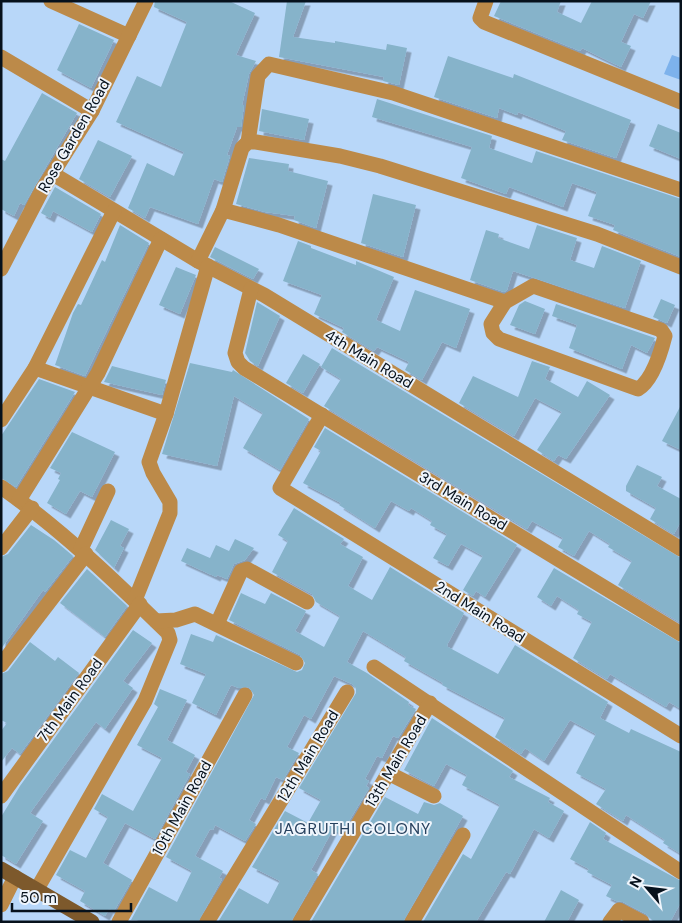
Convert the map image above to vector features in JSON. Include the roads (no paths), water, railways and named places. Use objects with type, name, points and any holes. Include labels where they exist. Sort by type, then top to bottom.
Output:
[{"type":"main road","points":[[1,870],[92,922]]},
{"type":"street","points":[[51,1],[129,36]]},
{"type":"street","name":"Rose Garden Road","points":[[1,269],[42,190],[54,174],[92,111],[146,1]]},
{"type":"street","points":[[486,1],[480,18],[484,22],[681,102]]},
{"type":"street","points":[[1,57],[92,111]]},
{"type":"street","name":"7th Main Road","points":[[1,796],[137,602],[170,512],[170,502],[153,473],[149,462],[166,414],[203,264],[223,210],[242,148],[248,142],[258,76],[269,64],[393,93],[681,190]]},
{"type":"street","points":[[248,142],[340,156],[380,166],[597,234],[681,267]]},
{"type":"street","name":"4th Main Road","points":[[54,174],[161,240],[251,288],[681,549]]},
{"type":"street","points":[[223,210],[279,226],[505,302],[533,286],[661,330],[666,336],[644,385],[638,389],[499,339],[492,333],[491,324],[505,302]]},
{"type":"street","points":[[1,420],[35,368],[114,211]]},
{"type":"street","points":[[1,548],[89,387],[161,240]]},
{"type":"street","name":"3rd Main Road","points":[[251,288],[235,353],[238,362],[244,368],[681,634]]},
{"type":"street","points":[[35,368],[166,414]]},
{"type":"street","name":"2nd Main Road","points":[[322,415],[280,488],[681,736]]},
{"type":"street","points":[[1,487],[25,504],[83,552],[168,633],[170,640],[146,701],[36,889]]},
{"type":"street","points":[[1,665],[83,552],[108,491]]},
{"type":"street","points":[[217,624],[241,571],[247,569],[307,602]]},
{"type":"street","points":[[156,621],[176,620],[195,614],[296,663]]},
{"type":"street","points":[[374,667],[681,872]]},
{"type":"street","name":"12th Main Road","points":[[207,922],[347,692]]},
{"type":"street","name":"10th Main Road","points":[[119,922],[245,695]]},
{"type":"street","name":"13th Main Road","points":[[300,922],[430,703]]},
{"type":"street","points":[[388,773],[434,796]]},
{"type":"street","points":[[412,922],[463,835]]},
{"type":"street","points":[[1,905],[15,878]]},
{"type":"street","points":[[615,916],[642,922]]},
{"type":"water","points":[[672,55],[681,58],[681,80],[664,74]]},
{"type":"district","name":"JAGRUTHI COLONY","points":[[353,828]]}]
